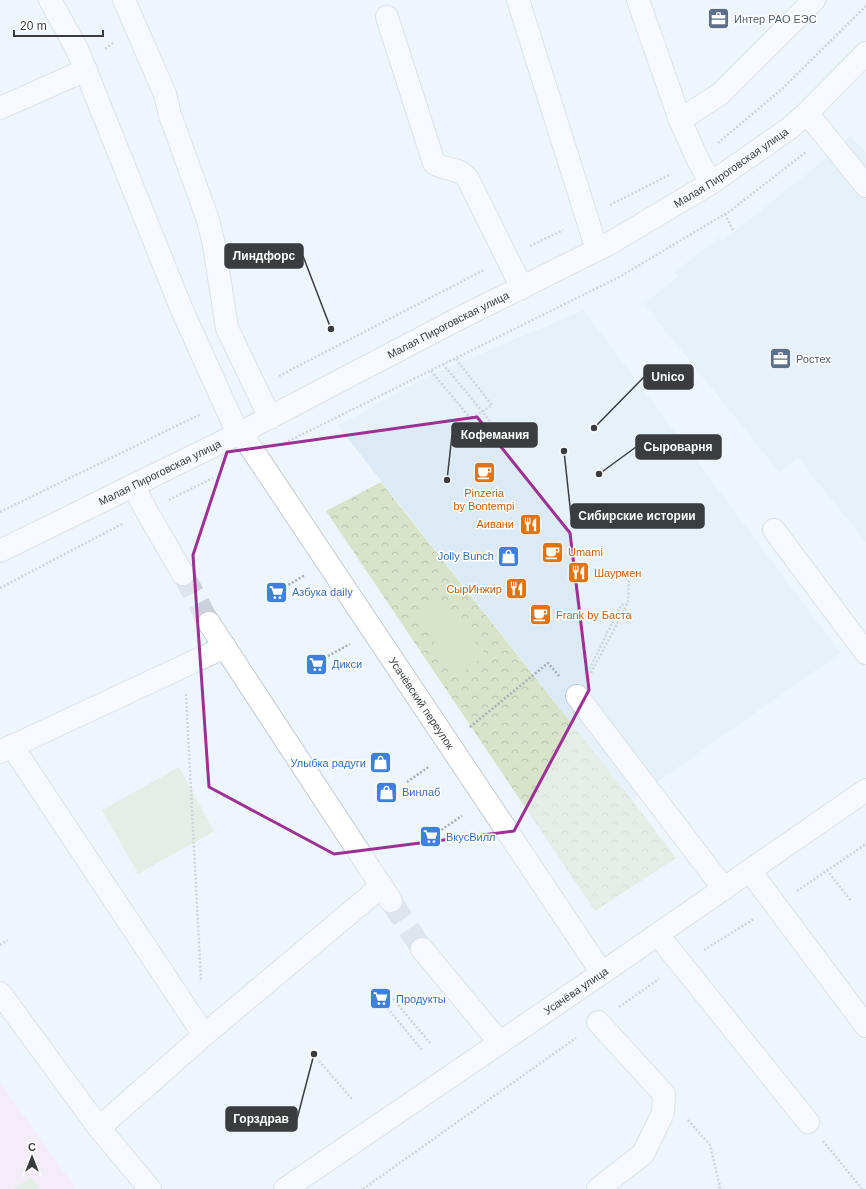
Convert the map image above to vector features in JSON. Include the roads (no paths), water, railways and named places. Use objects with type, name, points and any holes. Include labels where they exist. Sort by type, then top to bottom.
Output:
[{"type":"street","name":"Усачёвский переулок","points":[[50,0],[77,49],[182,310],[224,402],[240,433],[602,973]]},
{"type":"street","points":[[124,0],[165,94],[170,115],[208,220],[214,245],[227,328],[270,418]]},
{"type":"street","points":[[518,0],[597,250]]},
{"type":"street","points":[[638,0],[680,120],[698,160],[711,183]]},
{"type":"street","points":[[680,120],[720,94],[814,0]]},
{"type":"street","points":[[387,17],[434,163],[439,167],[460,172],[468,179],[522,288]]},
{"type":"street","name":"Малая Пироговская улица","points":[[0,551],[270,418],[456,320],[597,250],[711,183],[790,128],[808,113],[866,53]]},
{"type":"street","points":[[0,108],[86,70]]},
{"type":"street","points":[[808,113],[866,186]]},
{"type":"street","points":[[133,486],[146,512],[183,574]]},
{"type":"street","points":[[774,530],[866,653]]},
{"type":"street","points":[[99,1128],[204,1035],[386,894],[209,623]]},
{"type":"street","points":[[204,1035],[6,749],[225,647]]},
{"type":"street","points":[[577,696],[724,889]]},
{"type":"street","name":"Усачёва улица","points":[[285,1189],[658,935],[866,790]]},
{"type":"street","points":[[750,871],[866,1026]]},
{"type":"street","points":[[658,935],[808,1122]]},
{"type":"street","points":[[422,949],[500,1043]]},
{"type":"street","points":[[0,993],[99,1128],[150,1189]]},
{"type":"street","points":[[598,1022],[664,1094],[663,1113],[643,1154],[598,1189]]},
{"type":"tunnel","points":[[183,574],[209,623]]},
{"type":"tunnel","points":[[391,901],[422,949]]},
{"type":"place","name":"Интер РАО ЕЭС","points":[[718,19]]},
{"type":"place","name":"Линдфорс","points":[[331,329]]},
{"type":"place","name":"Ростех","points":[[780,359]]},
{"type":"place","name":"Unico","points":[[594,428]]},
{"type":"place","name":"Сибирские истории","points":[[564,451]]},
{"type":"place","name":"Pinzeria by Bontempi","points":[[484,473]]},
{"type":"place","name":"Сыроварня","points":[[599,474]]},
{"type":"place","name":"Кофемания","points":[[447,480]]},
{"type":"place","name":"Аивани","points":[[530,524]]},
{"type":"place","name":"Umami","points":[[552,552]]},
{"type":"place","name":"Jolly Bunch","points":[[509,556]]},
{"type":"place","name":"Шаурмен","points":[[578,573]]},
{"type":"place","name":"СырИнжир","points":[[517,589]]},
{"type":"place","name":"Азбука daily","points":[[277,592]]},
{"type":"place","name":"Frank by Баста","points":[[540,615]]},
{"type":"place","name":"Дикси","points":[[317,664]]},
{"type":"place","name":"Улыбка радуги","points":[[381,763]]},
{"type":"place","name":"Винлаб","points":[[387,792]]},
{"type":"place","name":"ВкусВилл","points":[[431,837]]},
{"type":"place","name":"Продукты","points":[[380,999]]},
{"type":"place","name":"Горздрав","points":[[314,1054]]}]
